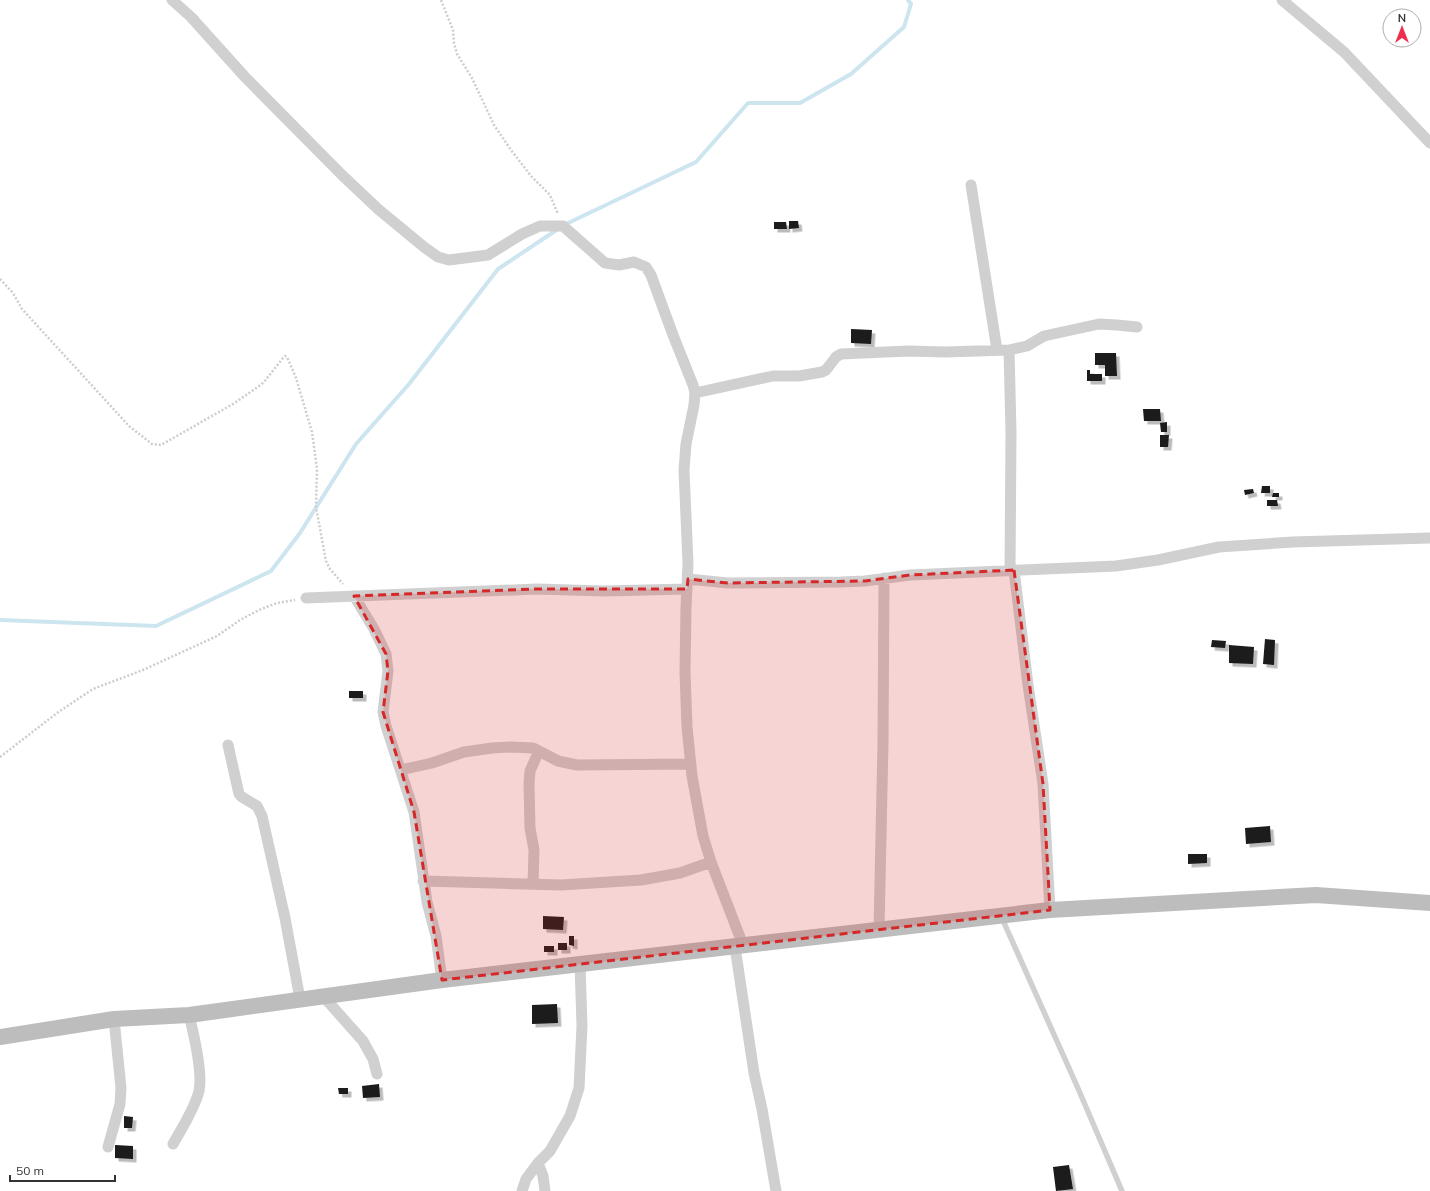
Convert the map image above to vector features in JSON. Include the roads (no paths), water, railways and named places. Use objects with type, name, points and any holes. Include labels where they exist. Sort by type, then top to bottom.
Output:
[{"type":"street","points":[[172,0],[191,17],[245,77],[342,175],[378,209],[438,257],[449,260],[488,255],[522,234],[540,226],[563,226],[605,263],[619,265],[634,262],[646,267],[695,393],[686,444],[684,470],[688,563],[685,672],[687,727],[691,764],[704,836],[711,862],[739,946],[754,1073],[776,1191]]},
{"type":"street","points":[[1282,0],[1344,52],[1430,143]]},
{"type":"street","points":[[971,185],[1003,350],[1011,432],[1012,571],[1043,784],[1050,910]]},
{"type":"street","points":[[695,393],[773,376],[799,376],[822,372],[826,370],[836,357],[841,354],[908,351],[945,352],[1003,350],[1027,346],[1044,336],[1099,324],[1117,324],[1137,327]]},
{"type":"street","points":[[306,598],[537,590],[604,591],[687,584],[841,582],[910,575],[1116,566],[1158,560],[1219,547],[1294,542],[1430,538]]},
{"type":"street","points":[[878,930],[883,743],[884,578]]},
{"type":"street","points":[[354,596],[374,629],[386,654],[388,671],[383,712],[386,726],[414,812],[427,902],[436,936],[442,980]]},
{"type":"street","points":[[228,745],[239,794],[257,806],[262,816],[287,925],[300,999]]},
{"type":"street","points":[[401,770],[432,763],[464,752],[511,747],[533,748],[558,762],[577,765],[691,764]]},
{"type":"street","points":[[533,884],[534,850],[530,828],[529,784],[530,772],[538,751]]},
{"type":"street","points":[[424,881],[561,885],[641,880],[680,873],[711,862]]},
{"type":"street","points":[[0,1037],[114,1019],[189,1015],[442,980],[580,963],[1050,910],[1316,895],[1430,903]]},
{"type":"street","points":[[522,1191],[526,1180],[538,1163],[550,1151],[570,1116],[579,1088],[582,1026],[580,963]]},
{"type":"street","points":[[323,996],[364,1041],[373,1059],[377,1074]]},
{"type":"street","points":[[173,1144],[199,1091],[200,1080],[197,1050],[189,1015]]},
{"type":"street","points":[[108,1147],[120,1104],[121,1088],[114,1019]]},
{"type":"street","points":[[538,1163],[543,1176],[545,1191]]},
{"type":"lane","points":[[1001,916],[1078,1086],[1122,1191]]},
{"type":"waterway","points":[[564,225],[696,162],[748,103],[800,103],[851,74],[904,27],[911,4],[908,0]]},
{"type":"waterway","points":[[0,620],[156,626],[271,571],[300,533],[356,444],[409,384],[498,269],[558,229]]}]
